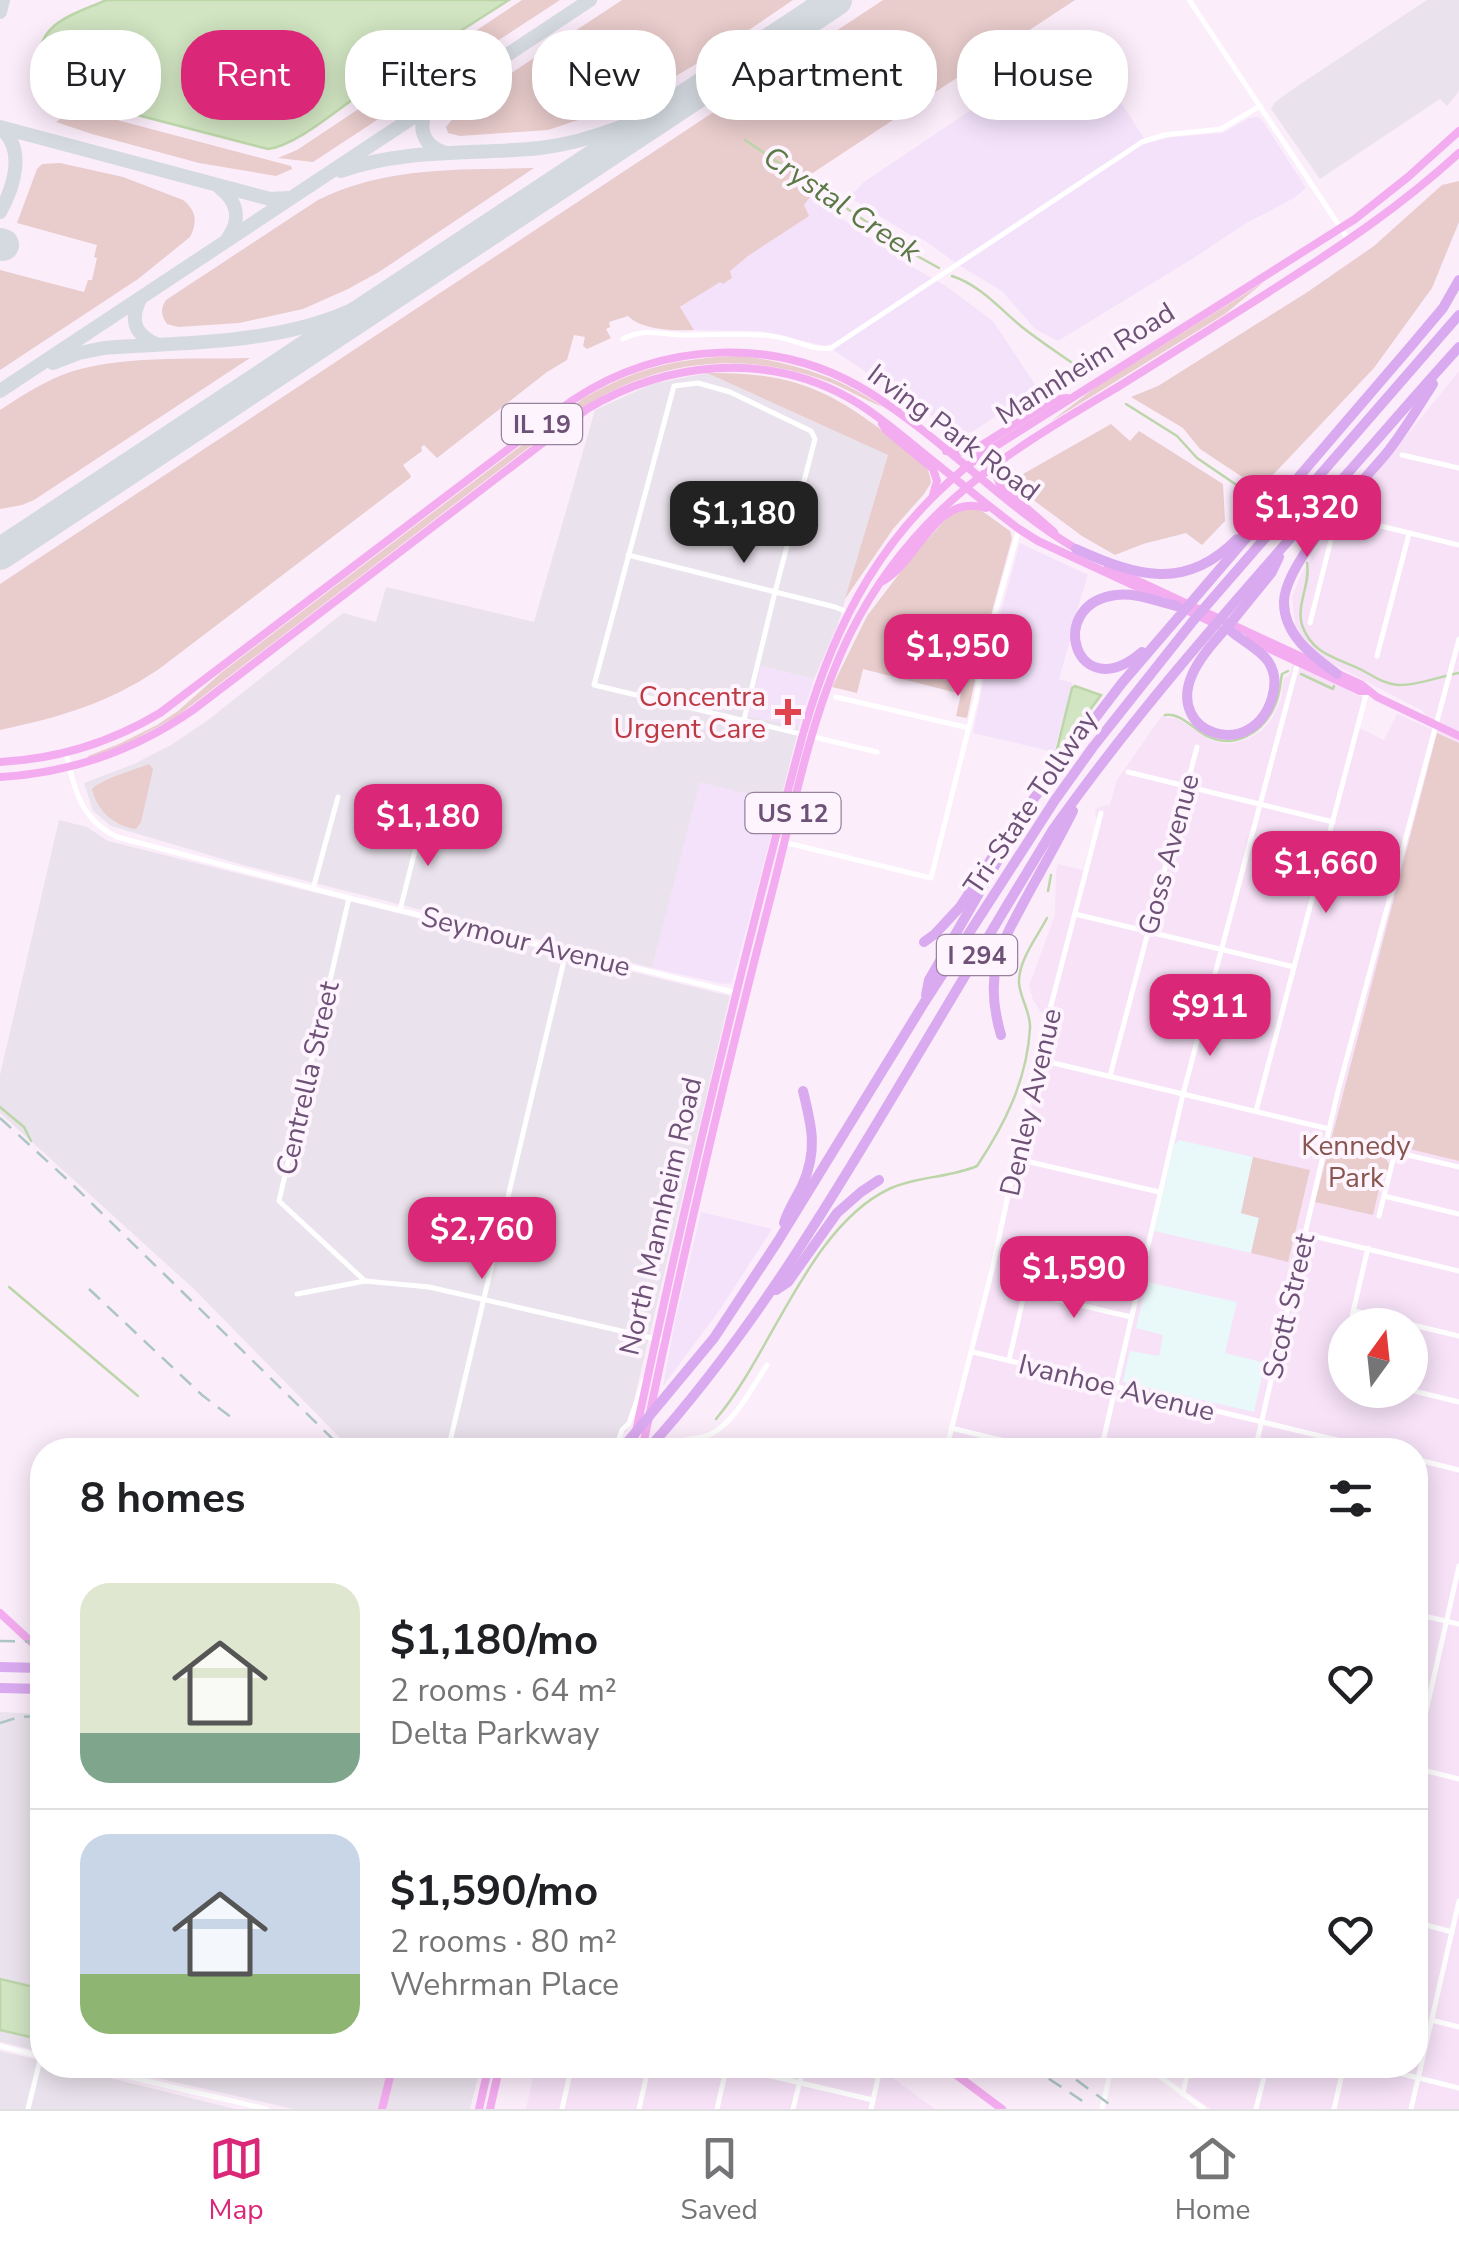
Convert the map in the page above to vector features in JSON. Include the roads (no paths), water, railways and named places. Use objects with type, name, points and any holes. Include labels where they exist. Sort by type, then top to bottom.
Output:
[{"type":"highway","points":[[1178,612],[1122,594],[1098,600],[1078,618],[1077,646],[1090,666],[1114,670],[1140,654],[1211,579],[1435,316],[1459,276]]},
{"type":"highway","name":"Tri-State Tollway","points":[[626,1438],[672,1391],[714,1338],[1054,800],[1128,700],[1459,316]]},
{"type":"highway","points":[[1336,674],[1293,633],[1285,610],[1287,589],[1313,542],[1388,451],[1456,350]]},
{"type":"highway","name":"Tri-State Tollway","points":[[656,1438],[767,1297],[818,1222],[1052,831],[1095,770],[1147,704],[1224,626],[1286,542],[1456,350]]},
{"type":"highway","points":[[1076,549],[1148,574],[1170,575],[1202,566],[1226,550],[1320,452]]},
{"type":"highway","name":"I 294","points":[[924,1003],[929,980],[1038,795],[1178,612]]},
{"type":"highway","points":[[1224,626],[1265,658],[1275,679],[1272,699],[1262,717],[1249,730],[1235,735],[1216,734],[1203,728],[1192,715],[1187,698],[1194,671],[1224,626]]},
{"type":"highway","points":[[1001,1035],[993,992],[1002,941],[1095,770]]},
{"type":"highway","points":[[924,942],[960,907],[1012,827],[1038,795]]},
{"type":"highway","points":[[778,1241],[814,1152],[803,1091]]},
{"type":"highway","points":[[767,1297],[788,1282],[846,1203],[880,1180]]},
{"type":"highway","points":[[0,1667],[30,1668]]},
{"type":"highway","points":[[0,1688],[30,1689]]},
{"type":"main road","name":"Mannheim Road","points":[[740,994],[775,840],[816,687],[847,612],[884,552],[933,496],[966,467],[1342,228],[1381,200],[1459,131]]},
{"type":"main road","name":"Mannheim Road","points":[[740,994],[825,694],[840,655],[879,584],[924,526],[1001,460],[1350,241],[1407,199],[1459,152]]},
{"type":"main road","name":"Irving Park Road","points":[[0,762],[66,753],[109,739],[160,714],[573,400],[602,382],[646,364],[684,355],[731,352],[774,355],[809,365],[868,391],[1076,549],[1459,736]]},
{"type":"main road","name":"Irving Park Road","points":[[0,777],[70,769],[133,746],[175,722],[571,421],[622,389],[702,368],[767,370],[847,396],[1038,541],[1178,612],[1224,626],[1367,691]]},
{"type":"main road","points":[[946,451],[974,450],[1054,400],[1074,396]]},
{"type":"main road","points":[[877,416],[886,431],[933,469],[933,496]]},
{"type":"main road","points":[[1001,460],[996,474],[1000,485],[1048,524],[1060,539]]},
{"type":"main road","points":[[879,584],[896,574],[924,536],[953,508],[968,504],[993,510]]},
{"type":"main road","name":"North Mannheim Road","points":[[635,1438],[654,1339],[740,994]]},
{"type":"main road","name":"North Mannheim Road","points":[[647,1438],[664,1341],[740,994]]},
{"type":"main road","points":[[0,1613],[30,1641]]},
{"type":"main road","points":[[382,2109],[390,2078]]},
{"type":"main road","points":[[479,2109],[486,2078]]},
{"type":"main road","points":[[490,2109],[497,2078]]},
{"type":"main road","points":[[960,2078],[1002,2109]]},
{"type":"street","points":[[1190,1],[1350,241]]},
{"type":"street","points":[[623,339],[652,331],[684,335],[735,333],[830,348],[1142,142],[1164,135],[1221,129],[1260,106]]},
{"type":"street","points":[[744,720],[816,438],[811,430],[730,392],[698,383],[674,386],[594,685],[877,752]]},
{"type":"street","points":[[1402,454],[1459,468]]},
{"type":"street","points":[[1310,622],[1332,536],[1348,518],[1459,545]]},
{"type":"street","points":[[775,840],[931,878],[979,689],[983,656],[1018,529]]},
{"type":"street","points":[[1377,656],[1409,533]]},
{"type":"street","points":[[628,556],[847,612]]},
{"type":"street","name":"Scott Street","points":[[1258,1438],[1329,1129],[1459,639]]},
{"type":"street","points":[[1103,1438],[1183,1094],[1298,662]]},
{"type":"street","points":[[1256,1111],[1367,691]]},
{"type":"street","points":[[836,696],[968,728]]},
{"type":"street","name":"Goss Avenue","points":[[1110,1076],[1197,747]]},
{"type":"street","name":"Seymour Avenue","points":[[66,753],[85,813],[106,832],[349,898],[740,994]]},
{"type":"street","points":[[1128,772],[1333,822]]},
{"type":"street","points":[[313,888],[338,797]]},
{"type":"street","name":"Denley Avenue","points":[[949,1438],[973,1352],[1037,1058],[1101,814]]},
{"type":"street","points":[[400,910],[422,819]]},
{"type":"street","name":"Centrella Street","points":[[349,898],[278,1201],[365,1281]]},
{"type":"street","points":[[1075,914],[1294,967]]},
{"type":"street","points":[[451,1438],[566,951]]},
{"type":"street","points":[[1037,1058],[1329,1129]]},
{"type":"street","points":[[1379,1216],[1395,1152],[1459,1167]]},
{"type":"street","points":[[1017,1159],[1159,1192]]},
{"type":"street","points":[[1384,1196],[1459,1214]]},
{"type":"street","points":[[1305,1234],[1459,1271]]},
{"type":"street","points":[[1355,1308],[1368,1248]]},
{"type":"street","points":[[1009,1360],[1032,1260]]},
{"type":"street","points":[[297,1294],[365,1281],[429,1287],[664,1341]]},
{"type":"street","points":[[1024,1292],[1131,1317]]},
{"type":"street","points":[[1428,1329],[1459,1336]]},
{"type":"street","name":"Ivanhoe Avenue","points":[[973,1352],[1319,1438]]},
{"type":"street","points":[[691,1438],[712,1433],[724,1424],[767,1365]]},
{"type":"street","points":[[620,1438],[649,1366]]},
{"type":"street","points":[[1428,1394],[1459,1402]]},
{"type":"street","points":[[952,1428],[993,1438]]},
{"type":"street","points":[[622,1438],[626,1431],[636,1432]]},
{"type":"street","points":[[1428,1462],[1459,1470]]},
{"type":"street","points":[[1428,1702],[1459,1566]]},
{"type":"street","points":[[1428,1617],[1459,1624]]},
{"type":"street","points":[[1428,1771],[1459,1778]]},
{"type":"street","points":[[1428,2033],[1459,1901]]},
{"type":"street","points":[[1428,1926],[1452,1932]]},
{"type":"street","points":[[1431,2020],[1459,2027]]},
{"type":"street","points":[[0,2046],[30,2053]]},
{"type":"street","points":[[28,2109],[36,2078]]},
{"type":"street","points":[[134,2078],[266,2109]]},
{"type":"street","points":[[562,2109],[569,2078]]},
{"type":"street","points":[[639,2109],[646,2078]]},
{"type":"street","points":[[717,2109],[723,2078]]},
{"type":"street","points":[[779,2078],[872,2100]]},
{"type":"street","points":[[794,2109],[801,2078]]},
{"type":"street","points":[[870,2109],[878,2078]]},
{"type":"street","points":[[1102,2109],[1109,2078]]},
{"type":"street","points":[[1161,2078],[1204,2109]]},
{"type":"street","points":[[1183,2094],[1187,2078]]},
{"type":"street","points":[[1256,2109],[1264,2078]]},
{"type":"street","points":[[1334,2109],[1341,2078]]},
{"type":"street","points":[[1411,2109],[1418,2078],[1459,2088]]},
{"type":"waterway","name":"Crystal Creek","points":[[745,140],[939,268]]},
{"type":"waterway","name":"Crystal Creek","points":[[952,276],[981,291],[1022,327],[1081,369]]},
{"type":"waterway","name":"Crystal Creek","points":[[1126,404],[1177,436],[1197,458],[1263,503]]},
{"type":"waterway","name":"Crystal Creek","points":[[1307,563],[1302,625],[1319,649],[1393,684],[1413,684],[1459,673]]},
{"type":"waterway","points":[[1165,715],[1181,718],[1216,739],[1237,740],[1256,731],[1270,715],[1282,674],[1288,671]]},
{"type":"waterway","points":[[1301,674],[1333,689],[1334,686]]},
{"type":"waterway","points":[[1048,891],[1051,875]]},
{"type":"waterway","points":[[716,1419],[814,1261],[861,1207],[900,1185],[977,1166],[1005,1118],[1024,1066],[1030,1022],[1020,975],[1047,918]]},
{"type":"waterway","points":[[0,1107],[24,1127],[31,1141]]},
{"type":"waterway","points":[[9,1287],[138,1396]]},
{"type":"railway","points":[[0,1118],[332,1438]]},
{"type":"railway","points":[[89,1289],[202,1395],[232,1418]]},
{"type":"railway","points":[[0,1641],[30,1642]]},
{"type":"railway","points":[[0,1723],[30,1717]]},
{"type":"railway","points":[[1048,2078],[1090,2106]]},
{"type":"railway","points":[[1074,2078],[1116,2109]]},
{"type":"place","name":"Concentra Urgent Care","points":[[788,712]]},
{"type":"park label","name":"Kennedy Park","points":[[1356,1161]]}]
